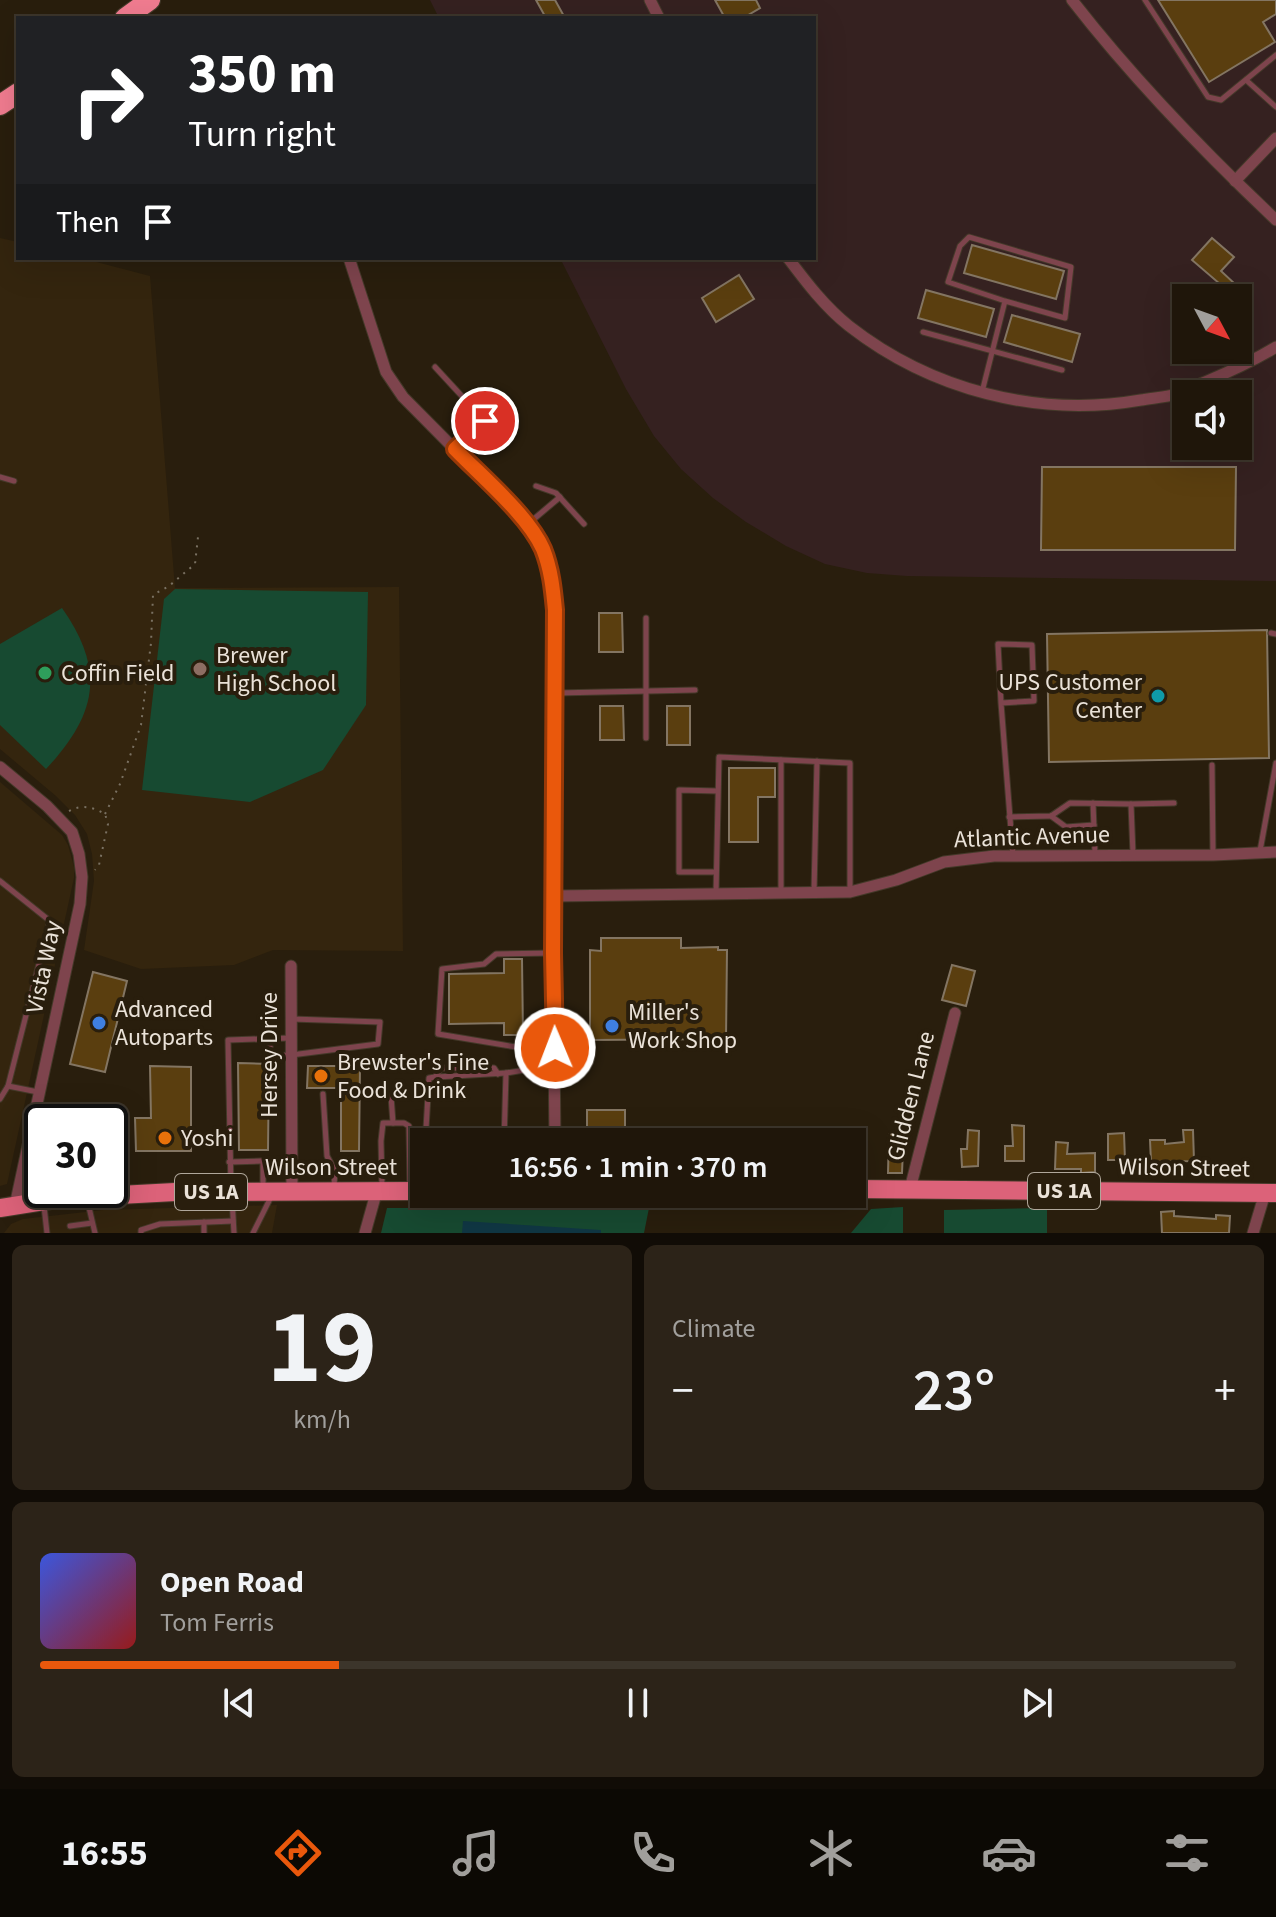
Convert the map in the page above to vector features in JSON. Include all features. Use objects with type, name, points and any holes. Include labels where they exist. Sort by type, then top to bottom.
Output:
[{"type":"highway","points":[[128,16],[150,0]]},
{"type":"main road","name":"Wilson Street","points":[[866,1189],[1272,1194]]},
{"type":"main road","name":"Wilson Street","points":[[128,1195],[410,1190]]},
{"type":"street","points":[[1072,0],[1159,104],[1276,220]]},
{"type":"street","points":[[1235,181],[1276,138]]},
{"type":"street","points":[[349,260],[386,372],[403,397],[528,524],[542,547],[552,575],[555,610],[555,1128]]},
{"type":"street","points":[[790,260],[815,293],[847,324],[906,363],[945,381],[982,393],[1037,404],[1086,406],[1128,403],[1177,394],[1276,347]]},
{"type":"street","name":"Vista Way","points":[[0,767],[47,806],[72,832],[79,854],[82,883],[39,1093],[7,1207]]},
{"type":"street","name":"Atlantic Avenue","points":[[554,896],[850,892],[896,880],[944,862],[994,856],[1276,852]]},
{"type":"street","name":"Hersey Drive","points":[[276,1191],[292,1160],[291,966]]},
{"type":"street","name":"Glidden Lane","points":[[910,1189],[955,1013]]},
{"type":"street","points":[[365,1233],[379,1190]]},
{"type":"street","points":[[1253,1233],[1272,1194]]},
{"type":"lane","points":[[1145,0],[1208,97],[1221,100],[1276,55]]},
{"type":"lane","points":[[1246,80],[1276,107]]},
{"type":"lane","points":[[969,237],[1071,267],[1065,318],[1005,301],[948,282],[960,246],[969,237]]},
{"type":"lane","points":[[982,393],[1005,301]]},
{"type":"lane","points":[[923,332],[1062,370]]},
{"type":"lane","points":[[435,367],[494,431]]},
{"type":"lane","points":[[455,449],[485,421]]},
{"type":"lane","points":[[0,477],[14,481]]},
{"type":"lane","points":[[536,486],[556,493],[584,524]]},
{"type":"lane","points":[[528,524],[560,497]]},
{"type":"lane","points":[[646,618],[646,738]]},
{"type":"lane","points":[[1001,703],[1034,701],[1032,645],[998,644],[1001,703],[1009,817],[1013,856]]},
{"type":"lane","points":[[555,693],[695,690]]},
{"type":"lane","points":[[716,894],[719,757],[850,763],[850,892]]},
{"type":"lane","points":[[781,760],[781,893]]},
{"type":"lane","points":[[814,893],[817,761]]},
{"type":"lane","points":[[1260,852],[1276,763]]},
{"type":"lane","points":[[1212,765],[1213,855]]},
{"type":"lane","points":[[715,872],[679,872],[679,790],[717,791]]},
{"type":"lane","points":[[1009,817],[1051,816],[1070,803],[1174,803]]},
{"type":"lane","points":[[1093,803],[1095,855]]},
{"type":"lane","points":[[1131,804],[1133,855]]},
{"type":"lane","points":[[1051,816],[1066,827],[1094,825]]},
{"type":"lane","points":[[0,881],[50,921],[8,1086],[0,1099]]},
{"type":"lane","points":[[553,953],[496,954],[484,964],[442,969],[438,1034],[516,1047],[555,1048]]},
{"type":"lane","points":[[270,1039],[270,1056],[378,1044],[380,1022],[291,1019]]},
{"type":"lane","points":[[234,1233],[229,1162],[228,1040],[291,1038]]},
{"type":"lane","points":[[426,1128],[429,1078],[498,1074],[555,1065]]},
{"type":"lane","points":[[480,1067],[494,1068],[498,1074]]},
{"type":"lane","points":[[435,1077],[441,1068],[457,1068]]},
{"type":"lane","points":[[504,1128],[506,1073]]},
{"type":"lane","points":[[8,1086],[39,1093]]},
{"type":"lane","points":[[323,1094],[327,1156],[335,1171],[334,1191]]},
{"type":"lane","points":[[391,1096],[393,1123]]},
{"type":"lane","points":[[379,1190],[383,1123],[404,1123],[409,1126],[410,1134]]},
{"type":"lane","points":[[229,1162],[292,1160]]},
{"type":"lane","points":[[253,1233],[276,1191],[263,1162]]},
{"type":"lane","points":[[44,1208],[47,1233]]},
{"type":"lane","points":[[89,1208],[95,1233]]},
{"type":"lane","points":[[140,1232],[160,1224],[233,1221]]},
{"type":"lane","points":[[204,1222],[204,1233]]},
{"type":"lane","points":[[70,1226],[92,1223]]},
{"type":"path","points":[[105,814],[120,784],[141,725],[151,643],[153,595],[195,564],[198,537]]},
{"type":"path","points":[[57,818],[74,809],[93,807],[105,814],[108,824],[99,865],[82,883]]},
{"type":"shaded area","points":[[430,0],[1276,0],[1276,581],[907,576],[867,573],[825,564],[786,546],[713,498],[681,469],[654,436],[626,389],[561,260],[816,260],[816,16],[438,16]]},
{"type":"shaded area","name":"Brewer High School","points":[[0,238],[16,242],[16,260],[89,260],[150,276],[175,588],[399,587],[403,951],[273,950],[234,965],[141,969],[84,950],[94,881],[87,834],[75,815],[56,796],[0,749]]},
{"type":"shaded area","points":[[0,782],[62,835],[68,845],[74,878],[7,1184],[0,1186]]},
{"type":"shaded area","points":[[277,1205],[272,1233],[4,1233],[11,1224],[23,1219],[103,1210]]},
{"type":"green space","points":[[175,589],[368,592],[366,705],[323,770],[250,802],[142,790],[164,599]]},
{"type":"green space","name":"Coffin Field","points":[[62,608],[85,652],[90,672],[90,692],[76,730],[46,769],[0,725],[0,644]]},
{"type":"green space","points":[[903,1207],[903,1233],[851,1233],[871,1209]]},
{"type":"green space","points":[[387,1208],[649,1208],[644,1233],[381,1233]]},
{"type":"green space","points":[[1047,1208],[1047,1233],[944,1233],[944,1210]]},
{"type":"water","points":[[463,1221],[601,1230],[601,1233],[462,1233]]},
{"type":"building","points":[[536,0],[555,0],[564,16],[545,16]]},
{"type":"building","points":[[715,0],[756,0],[760,8],[746,16],[724,16]]},
{"type":"building","points":[[1158,0],[1276,0],[1276,14],[1263,22],[1275,42],[1209,82]]},
{"type":"building","points":[[1212,238],[1234,257],[1221,271],[1235,284],[1220,284],[1192,260]]},
{"type":"building","points":[[972,245],[1064,271],[1056,299],[964,273]]},
{"type":"building","points":[[739,275],[754,299],[716,322],[702,298]]},
{"type":"building","points":[[926,290],[994,309],[986,337],[918,318]]},
{"type":"building","points":[[1012,315],[1080,334],[1072,362],[1004,342]]},
{"type":"building","points":[[1042,467],[1236,467],[1235,550],[1041,550]]},
{"type":"building","points":[[599,613],[622,613],[623,652],[599,652]]},
{"type":"building","name":"UPS Customer Center","points":[[1267,630],[1269,758],[1049,762],[1047,634]]},
{"type":"building","points":[[600,706],[623,706],[624,740],[600,740]]},
{"type":"building","points":[[667,706],[690,706],[690,745],[667,745]]},
{"type":"building","points":[[729,768],[775,768],[775,797],[758,797],[758,842],[729,842]]},
{"type":"building","points":[[601,938],[681,938],[681,948],[718,947],[718,950],[727,950],[726,1039],[590,1040],[590,950],[601,951]]},
{"type":"building","points":[[504,959],[522,959],[523,1035],[504,1035],[504,1023],[449,1024],[449,974],[504,973]]},
{"type":"building","points":[[952,965],[975,971],[966,1006],[942,1000]]},
{"type":"building","points":[[93,972],[127,981],[105,1072],[70,1064]]},
{"type":"building","points":[[238,1063],[269,1064],[268,1150],[239,1150]]},
{"type":"building","points":[[150,1066],[191,1067],[191,1151],[136,1151],[135,1118],[151,1118]]},
{"type":"building","points":[[308,1066],[360,1066],[359,1151],[341,1151],[341,1088],[307,1088]]},
{"type":"building","points":[[587,1110],[625,1110],[625,1128],[587,1128]]},
{"type":"building","points":[[1012,1125],[1024,1126],[1024,1161],[1005,1161],[1005,1146],[1013,1146]]},
{"type":"building","points":[[968,1130],[979,1131],[978,1166],[962,1167],[961,1149],[967,1149]]},
{"type":"building","points":[[1183,1130],[1193,1130],[1194,1161],[1151,1162],[1150,1140],[1165,1140],[1165,1144],[1184,1142]]},
{"type":"building","points":[[1124,1133],[1125,1160],[1108,1160],[1108,1134]]},
{"type":"building","points":[[889,1134],[899,1135],[898,1148],[903,1149],[902,1173],[888,1173]]},
{"type":"building","points":[[1056,1142],[1068,1143],[1067,1154],[1095,1153],[1095,1172],[1055,1169]]},
{"type":"building","points":[[1174,1211],[1174,1216],[1216,1219],[1216,1215],[1230,1216],[1229,1233],[1162,1233],[1161,1212]]},
{"type":"place","name":"Brewer High School","points":[[200,669]]},
{"type":"place","name":"Coffin Field","points":[[45,673]]},
{"type":"place","name":"UPS Customer Center","points":[[1158,696]]},
{"type":"place","name":"Advanced Autoparts","points":[[99,1023]]},
{"type":"place","name":"Miller's Work Shop","points":[[612,1026]]},
{"type":"place","name":"Brewster's Fine Food & Drink","points":[[321,1076]]},
{"type":"place","name":"Yoshi","points":[[165,1138]]},
{"type":"route","points":[[485,421],[455,449],[527,522],[542,547],[552,575],[555,610],[555,1048]]}]
